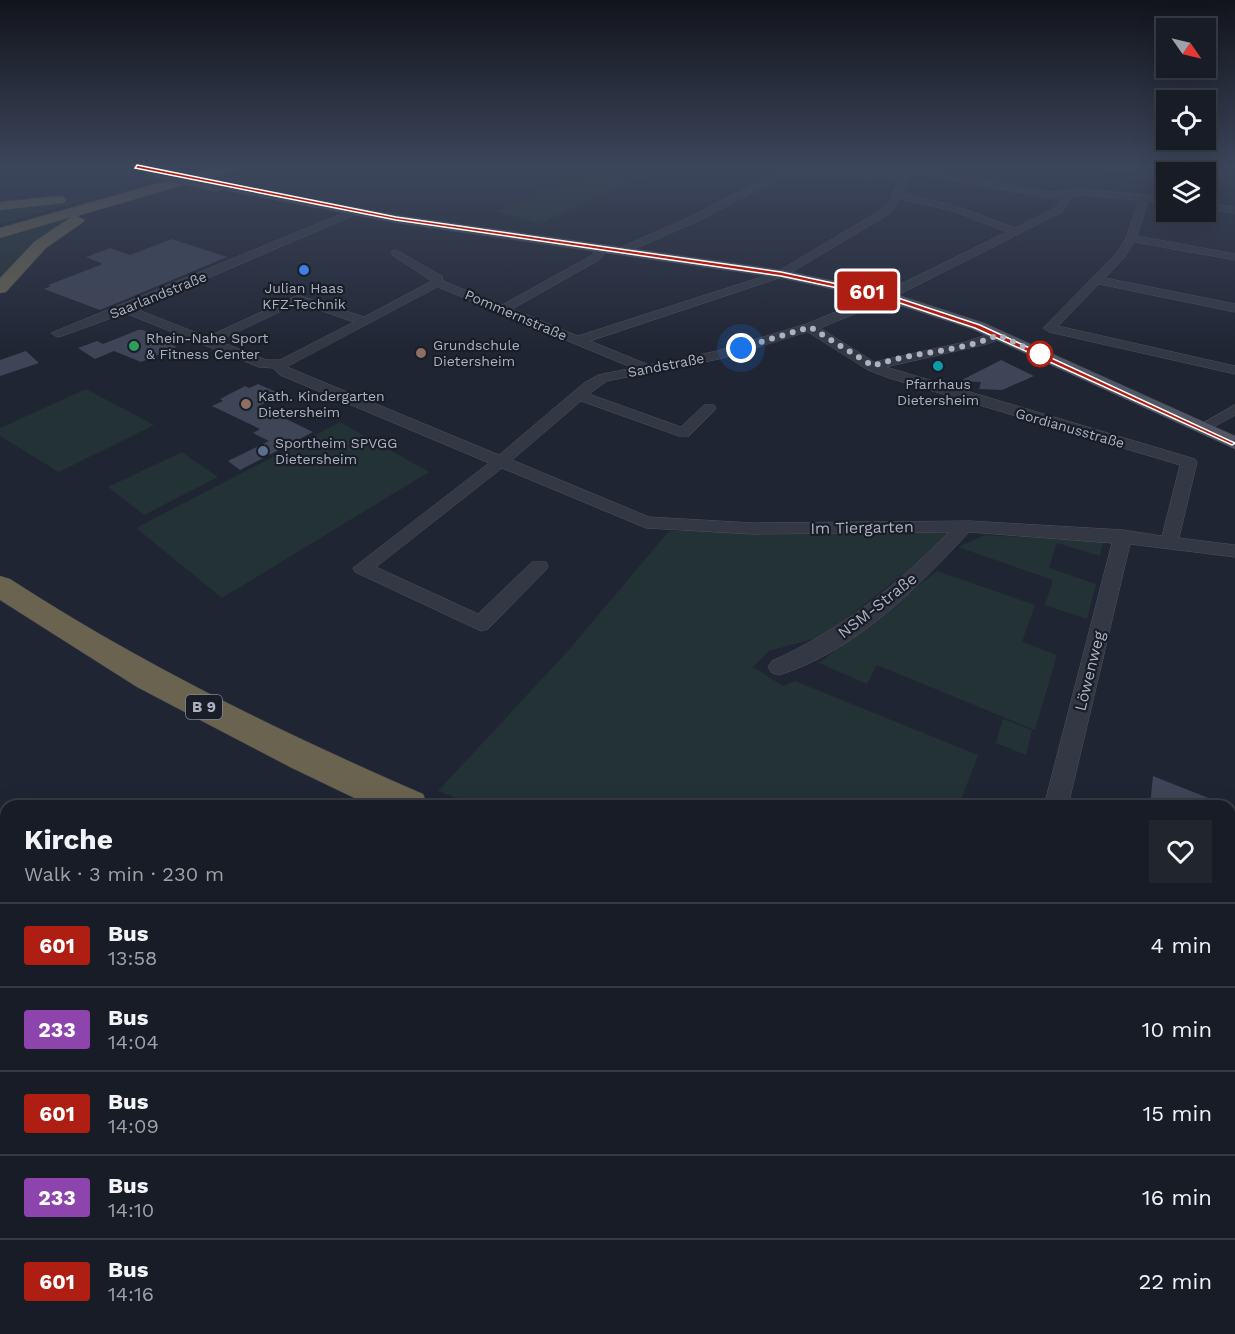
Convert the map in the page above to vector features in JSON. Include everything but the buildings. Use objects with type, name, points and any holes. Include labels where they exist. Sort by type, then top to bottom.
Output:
[{"type":"highway","points":[[0,288],[40,245],[62,229]]},
{"type":"highway","name":"B 9","points":[[0,586],[74,633],[194,702],[287,749],[397,800]]},
{"type":"main road","points":[[475,229],[781,274],[887,296],[955,317],[998,335],[1235,443]]},
{"type":"street","name":"Saarlandstraße","points":[[57,333],[125,309],[313,229]]},
{"type":"street","points":[[621,251],[671,229]]},
{"type":"street","points":[[576,340],[781,274],[794,264],[855,229]]},
{"type":"street","points":[[1009,229],[1016,232]]},
{"type":"street","name":"Sandstraße","points":[[539,566],[481,624],[362,568],[500,462],[579,395],[603,378],[645,368],[718,356],[810,327],[887,296],[1021,229]]},
{"type":"street","points":[[1134,229],[1120,256],[1099,280],[1049,328],[1235,370]]},
{"type":"street","points":[[1131,238],[1235,257]]},
{"type":"street","points":[[502,310],[593,259],[604,249]]},
{"type":"street","name":"Pommernstraße","points":[[396,253],[438,278],[437,283],[645,368]]},
{"type":"street","points":[[1099,280],[1235,308]]},
{"type":"street","points":[[125,309],[264,364],[276,364],[293,360],[437,283]]},
{"type":"street","points":[[207,342],[298,299],[363,321]]},
{"type":"street","name":"Gordianusstraße","points":[[810,327],[873,366],[945,391],[1189,462],[1169,543]]},
{"type":"street","points":[[873,366],[896,357],[977,344],[998,335]]},
{"type":"street","points":[[276,364],[285,372],[500,462]]},
{"type":"street","points":[[579,395],[684,433],[709,408]]},
{"type":"street","points":[[1203,428],[1235,409]]},
{"type":"street","name":"Im Tiergarten","points":[[500,462],[646,522],[695,528],[964,527],[1123,536],[1235,551]]},
{"type":"street","name":"NSM-Straße","points":[[779,667],[826,645],[867,616],[928,565],[964,527]]},
{"type":"street","name":"Löwenweg","points":[[1057,800],[1123,536]]},
{"type":"shaded area","points":[[23,229],[55,229],[0,284],[0,236]]},
{"type":"shaded area","points":[[86,389],[154,425],[59,472],[0,436],[0,428]]},
{"type":"shaded area","points":[[340,422],[429,472],[222,598],[136,528]]},
{"type":"shaded area","points":[[182,452],[218,477],[144,515],[108,487]]},
{"type":"shaded area","points":[[955,529],[921,560],[824,636],[769,651],[753,667],[783,686],[795,681],[978,755],[961,800],[462,800],[438,791],[567,652],[669,531]]},
{"type":"shaded area","points":[[985,535],[1103,542],[1100,556],[1057,543],[1049,568],[1096,584],[1087,619],[1045,605],[1053,580],[958,547]]},
{"type":"shaded area","points":[[937,571],[1035,605],[1022,642],[1057,655],[1035,730],[877,665],[867,684],[819,663]]},
{"type":"shaded area","points":[[1003,719],[1032,730],[1026,755],[996,743]]},
{"type":"bus line","name":"601","points":[[472,229],[781,274],[920,305],[978,326],[1235,443]]},
{"type":"place","name":"Julian Haas KFZ-Technik","points":[[304,270]]},
{"type":"place","name":"Rhein-Nahe Sport & Fitness Center","points":[[134,346]]},
{"type":"place","name":"Grundschule Dietersheim","points":[[421,353]]},
{"type":"place","name":"Pfarrhaus Dietersheim","points":[[938,366]]},
{"type":"place","name":"Kath. Kindergarten Dietersheim","points":[[246,404]]},
{"type":"place","name":"Sportheim SPVGG Dietersheim","points":[[263,451]]},
{"type":"route","points":[[741,348],[810,327],[873,366],[896,357],[977,344],[998,335],[1040,354]]}]
